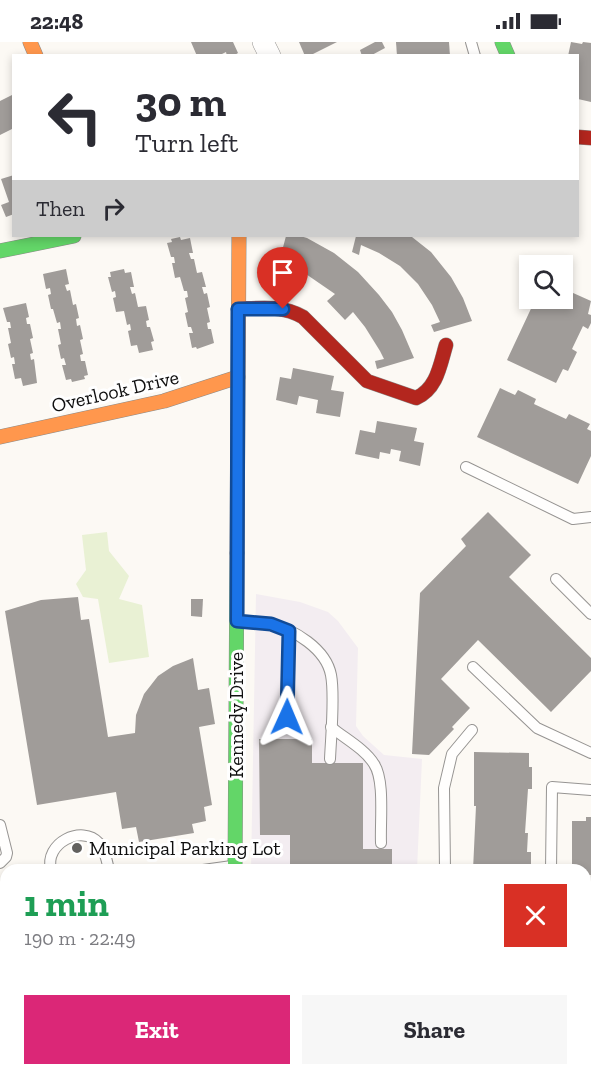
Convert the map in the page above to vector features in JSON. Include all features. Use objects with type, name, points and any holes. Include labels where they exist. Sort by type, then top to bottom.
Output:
[{"type":"street","points":[[0,251],[69,237]]},
{"type":"street","name":"Kennedy Drive","points":[[235,864],[239,237]]},
{"type":"street","points":[[238,309],[283,309],[296,312],[367,381],[416,398],[424,395],[430,389],[446,345]]},
{"type":"street","name":"Overlook Drive","points":[[0,437],[164,401],[238,377]]},
{"type":"lane","points":[[466,467],[573,519],[591,518]]},
{"type":"lane","points":[[556,579],[591,614]]},
{"type":"lane","points":[[237,621],[271,624],[289,631],[312,646],[328,665],[332,681],[330,759]]},
{"type":"lane","points":[[287,717],[289,631]]},
{"type":"lane","points":[[473,667],[537,728],[591,753]]},
{"type":"lane","points":[[331,728],[376,766],[380,783],[381,843]]},
{"type":"lane","points":[[445,864],[444,788],[452,754],[472,730]]},
{"type":"lane","points":[[551,864],[552,787],[591,790]]},
{"type":"lane","points":[[0,825],[7,853],[0,863]]},
{"type":"lane","points":[[50,864],[55,847],[65,840],[83,836],[93,838],[102,846],[107,864]]},
{"type":"shaded area","points":[[256,594],[300,602],[328,612],[338,621],[358,648],[356,726],[363,736],[384,755],[422,759],[417,864],[251,864]]},
{"type":"green space","points":[[107,532],[109,551],[129,576],[119,599],[142,605],[149,657],[109,663],[98,599],[83,597],[76,584],[86,570],[82,535]]},
{"type":"building","points":[[191,42],[233,42],[238,53],[226,54],[226,52],[196,54]]},
{"type":"building","points":[[299,42],[337,42],[313,54],[304,54]]},
{"type":"building","points":[[375,42],[382,42],[385,48],[374,54],[361,54],[360,50]]},
{"type":"building","points":[[396,42],[449,42],[450,54],[397,54]]},
{"type":"building","points":[[571,42],[591,43],[591,102],[579,99],[579,54],[568,54]]},
{"type":"building","points":[[12,95],[12,129],[0,135],[0,101]]},
{"type":"building","points":[[12,176],[12,215],[6,217],[1,205],[9,202],[1,179]]},
{"type":"building","points":[[180,237],[181,240],[190,238],[193,253],[189,253],[191,259],[194,259],[197,273],[202,272],[206,287],[202,287],[204,294],[207,293],[210,307],[207,308],[210,322],[207,323],[214,343],[197,349],[192,348],[189,333],[193,333],[191,327],[188,327],[185,313],[188,312],[185,298],[188,297],[187,291],[184,291],[180,277],[175,278],[172,263],[175,263],[174,257],[171,257],[167,243],[172,242],[171,239]]},
{"type":"building","points":[[286,237],[307,238],[334,253],[358,272],[392,312],[414,358],[377,369],[375,361],[384,359],[380,351],[353,312],[345,320],[327,301],[335,294],[287,264],[284,273],[277,270]]},
{"type":"building","points":[[356,237],[412,237],[431,252],[451,277],[472,321],[434,332],[431,325],[440,322],[432,305],[418,284],[400,266],[361,245],[359,255],[352,252]]},
{"type":"building","points":[[66,269],[69,284],[65,285],[67,291],[70,290],[73,305],[76,304],[79,318],[76,319],[77,326],[80,325],[83,339],[80,340],[83,354],[80,355],[81,361],[85,361],[88,375],[84,376],[85,379],[72,382],[71,379],[66,380],[62,365],[66,365],[64,358],[61,359],[58,345],[61,344],[58,329],[61,329],[60,322],[57,323],[53,309],[51,309],[48,295],[51,294],[50,288],[46,289],[43,274]]},
{"type":"building","points":[[124,269],[125,273],[131,272],[134,287],[130,287],[132,294],[135,293],[138,307],[146,306],[149,320],[146,321],[147,327],[150,327],[154,341],[151,342],[153,350],[139,353],[137,345],[131,346],[128,331],[131,330],[130,324],[127,325],[124,311],[116,312],[113,298],[116,297],[115,291],[112,292],[108,277],[111,277],[110,272]]},
{"type":"building","points":[[573,293],[591,301],[588,314],[591,315],[591,323],[588,329],[583,326],[572,349],[577,352],[568,371],[563,369],[556,383],[507,360],[531,309],[573,309]]},
{"type":"building","points":[[26,303],[29,317],[26,318],[27,324],[30,324],[33,338],[30,339],[33,353],[30,354],[31,360],[34,359],[37,383],[23,386],[21,378],[15,379],[12,364],[15,364],[14,357],[11,358],[8,344],[11,343],[8,328],[11,328],[10,322],[7,322],[3,308]]},
{"type":"building","points":[[293,368],[334,376],[331,390],[344,392],[340,417],[316,413],[318,400],[299,396],[297,405],[276,400],[280,377],[291,379]]},
{"type":"building","points":[[500,388],[515,395],[518,390],[536,399],[534,404],[566,419],[569,414],[590,424],[587,429],[591,431],[591,456],[578,484],[477,437]]},
{"type":"building","points":[[377,421],[417,428],[414,441],[424,443],[420,466],[399,461],[401,451],[391,449],[390,454],[380,452],[379,459],[355,454],[360,430],[375,433]]},
{"type":"building","points":[[488,512],[531,555],[509,577],[591,658],[591,671],[551,712],[478,640],[441,679],[470,708],[429,755],[412,754],[420,593],[466,546],[461,539]]},
{"type":"building","points":[[78,597],[81,620],[89,619],[108,737],[135,733],[136,715],[144,694],[158,676],[173,666],[193,658],[198,690],[209,688],[215,724],[199,727],[212,805],[204,807],[206,821],[192,824],[194,833],[139,842],[136,827],[122,829],[116,792],[37,805],[5,611],[41,600]]},
{"type":"building","points":[[191,599],[203,599],[202,617],[191,616]]},
{"type":"building","points":[[259,739],[312,739],[312,763],[363,763],[363,849],[392,849],[392,864],[290,864],[290,835],[260,835]]},
{"type":"building","points":[[474,752],[529,753],[529,767],[532,767],[532,789],[528,789],[525,833],[528,833],[527,852],[531,852],[531,864],[473,864],[476,806],[474,806]]},
{"type":"building","points":[[586,817],[591,817],[591,864],[572,864],[572,821],[586,821]]},
{"type":"traffic: fast","points":[[502,42],[507,54]]},
{"type":"traffic: fast","points":[[0,251],[69,237]]},
{"type":"traffic: fast","points":[[235,864],[237,553]]},
{"type":"traffic: slow","points":[[30,42],[35,54]]},
{"type":"traffic: slow","points":[[237,553],[239,237]]},
{"type":"traffic: slow","points":[[0,437],[164,401],[238,377]]},
{"type":"traffic: jam","points":[[579,137],[591,138]]},
{"type":"traffic: jam","points":[[238,309],[272,308],[295,313],[303,317],[367,381],[416,398],[429,389],[433,383],[446,345]]},
{"type":"place","name":"Municipal Parking Lot","points":[[77,848]]},
{"type":"route","points":[[283,309],[238,309],[237,621],[271,624],[289,631],[287,717]]}]
